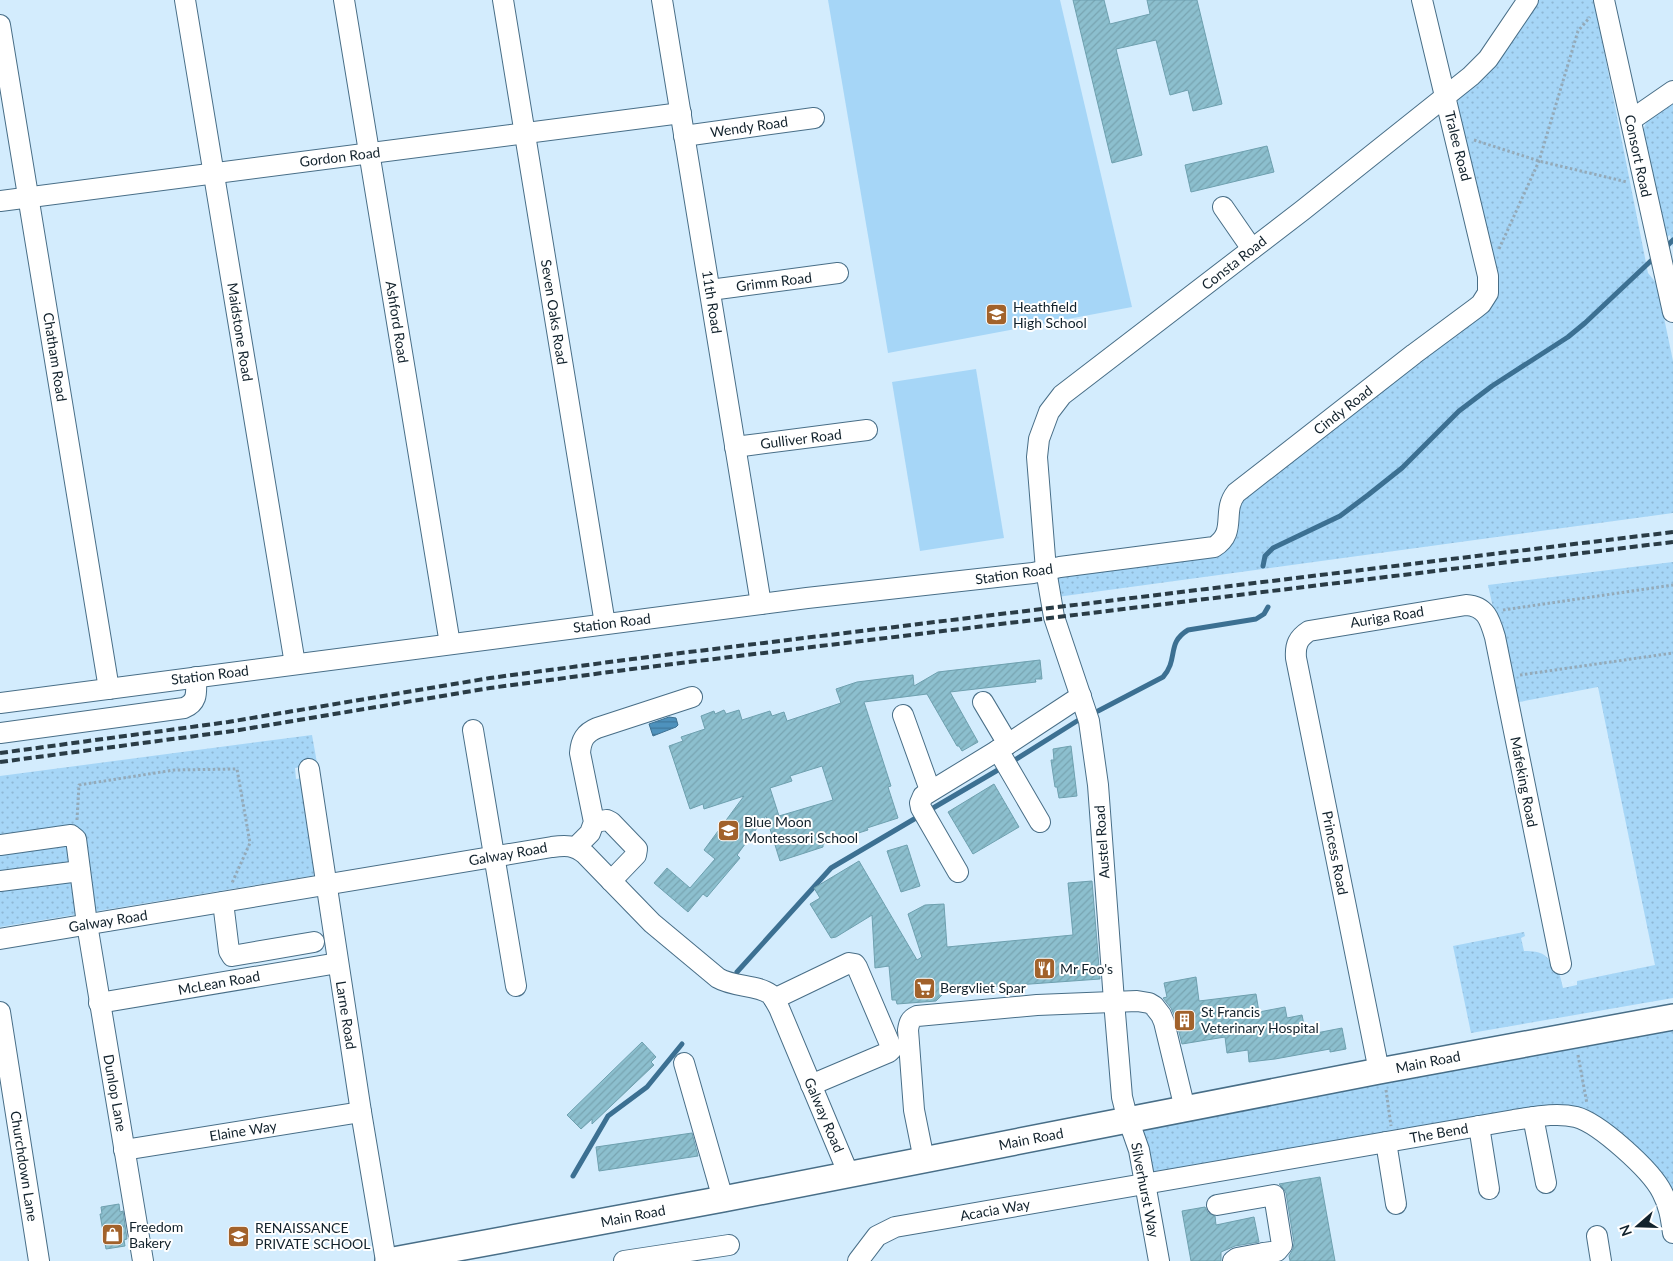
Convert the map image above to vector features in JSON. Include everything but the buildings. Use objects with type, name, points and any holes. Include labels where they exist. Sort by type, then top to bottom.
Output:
[{"type":"main road","name":"Main Road","points":[[387,1261],[849,1175],[1185,1109],[1382,1079],[1673,1017]]},
{"type":"street","name":"Maidstone Road","points":[[186,0],[295,664]]},
{"type":"street","name":"Ashford Road","points":[[344,0],[450,644]]},
{"type":"street","name":"Seven Oaks Road","points":[[503,0],[605,624]]},
{"type":"street","name":"11th Road","points":[[662,0],[761,604]]},
{"type":"street","name":"Tralee Road","points":[[1422,0],[1446,95],[1488,284]]},
{"type":"street","name":"Consta Road","points":[[1046,570],[1037,457],[1039,440],[1049,412],[1062,396],[1471,76],[1488,59],[1528,0]]},
{"type":"street","name":"Consort Road","points":[[1604,1],[1673,312]]},
{"type":"street","name":"Chatham Road","points":[[0,25],[109,689]]},
{"type":"street","points":[[1631,120],[1673,91]]},
{"type":"street","name":"Gordon Road","points":[[0,201],[681,112]]},
{"type":"street","name":"Wendy Road","points":[[684,136],[814,118]]},
{"type":"street","points":[[1223,207],[1252,249]]},
{"type":"street","name":"Grimm Road","points":[[710,290],[838,273]]},
{"type":"street","name":"Cindy Road","points":[[1222,541],[1228,532],[1230,505],[1236,493],[1481,304],[1488,284]]},
{"type":"street","name":"Gulliver Road","points":[[735,447],[867,430]]},
{"type":"street","name":"Station Road","points":[[0,703],[761,604],[1208,549],[1222,541]]},
{"type":"street","name":"Austel Road","points":[[1046,570],[1054,617],[1085,708],[1098,785],[1122,1096],[1128,1120]]},
{"type":"street","name":"Auriga Road","points":[[1300,637],[1309,631],[1324,627],[1466,604],[1481,609]]},
{"type":"street","name":"Mafeking Road","points":[[1481,609],[1491,624],[1495,637],[1561,964]]},
{"type":"street","name":"Princess Road","points":[[1300,637],[1295,647],[1296,658],[1382,1079]]},
{"type":"street","points":[[0,733],[184,708],[191,705],[196,697],[196,677]]},
{"type":"street","points":[[692,697],[597,728],[584,736],[580,753],[594,822],[590,833],[576,847],[652,922],[718,978],[727,982],[767,993],[774,999],[849,962],[855,964],[892,1049],[889,1052],[811,1085]]},
{"type":"street","points":[[983,702],[1005,755],[1040,822]]},
{"type":"street","points":[[925,805],[1085,708]]},
{"type":"street","points":[[903,715],[925,805],[958,872]]},
{"type":"street","points":[[474,730],[516,986]]},
{"type":"street","name":"Larne Road","points":[[309,769],[361,1112],[387,1261]]},
{"type":"street","points":[[594,822],[606,820],[611,822],[637,849],[636,855],[611,881]]},
{"type":"street","points":[[0,846],[71,835],[76,839]]},
{"type":"street","name":"Dunlop Lane","points":[[76,839],[87,924],[142,1261]]},
{"type":"street","name":"Galway Road","points":[[0,938],[494,856],[565,845],[576,847]]},
{"type":"street","points":[[0,881],[80,871]]},
{"type":"street","points":[[223,902],[229,951],[232,956],[314,942]]},
{"type":"street","name":"McLean Road","points":[[100,1003],[338,963]]},
{"type":"street","name":"Galway Road","points":[[774,999],[849,1175]]},
{"type":"street","points":[[924,1160],[914,1110],[908,1030],[912,1018],[927,1015],[1114,1001],[1149,1003],[1161,1015],[1167,1031],[1185,1109]]},
{"type":"street","name":"Churchdown Lane","points":[[0,1012],[39,1261]]},
{"type":"street","points":[[684,1063],[723,1199]]},
{"type":"street","name":"Elaine Way","points":[[124,1150],[361,1112]]},
{"type":"street","name":"The Bend","points":[[1146,1184],[1269,1163],[1389,1147],[1478,1126],[1561,1114],[1590,1122],[1615,1142],[1650,1176],[1661,1190],[1667,1204],[1673,1233]]},
{"type":"street","points":[[1532,1117],[1546,1184]]},
{"type":"street","name":"Silverhurst Way","points":[[1128,1120],[1137,1144],[1146,1184],[1159,1261]]},
{"type":"street","points":[[1478,1126],[1490,1189]]},
{"type":"street","points":[[1389,1147],[1396,1204]]},
{"type":"street","points":[[1233,1261],[1237,1258],[1265,1257],[1277,1251],[1282,1245],[1269,1163]]},
{"type":"street","name":"Acacia Way","points":[[858,1261],[877,1236],[895,1227],[1146,1184]]},
{"type":"street","points":[[1217,1205],[1274,1195]]},
{"type":"street","points":[[1597,1236],[1601,1261]]},
{"type":"street","points":[[624,1261],[729,1245]]},
{"type":"path","points":[[1488,284],[1539,161],[1578,31],[1604,1]]},
{"type":"path","points":[[1455,134],[1539,161],[1644,186]]},
{"type":"path","points":[[1481,609],[1673,585]]},
{"type":"path","points":[[1503,678],[1673,653]]},
{"type":"path","points":[[76,839],[79,785],[174,770],[238,770],[250,843],[223,902]]},
{"type":"path","points":[[1578,1055],[1590,1122]]},
{"type":"path","points":[[1382,1079],[1389,1147]]},
{"type":"shaded area","points":[[828,0],[1060,0],[1132,307],[888,353]]},
{"type":"shaded area","points":[[1536,0],[1594,0],[1648,273],[1657,284],[1673,361],[1673,513],[1057,597],[1055,581],[1059,576],[1212,557],[1227,549],[1234,542],[1238,531],[1240,501],[1488,307],[1456,106],[1460,95]]},
{"type":"shaded area","points":[[1673,103],[1673,248],[1670,235],[1665,238],[1643,130],[1647,121]]},
{"type":"shaded area","points":[[976,369],[1004,538],[920,551],[892,382]]},
{"type":"shaded area","points":[[1673,562],[1673,998],[1471,1033],[1453,946],[1524,932],[1525,936],[1521,938],[1524,951],[1540,953],[1547,957],[1554,972],[1559,972],[1563,988],[1577,985],[1577,981],[1655,965],[1598,687],[1514,703],[1488,585]]},
{"type":"shaded area","points":[[669,717],[676,718],[678,725],[653,736],[649,724]]},
{"type":"shaded area","points":[[312,735],[317,763],[295,768],[296,779],[306,778],[323,874],[0,927],[0,776]]},
{"type":"shaded area","points":[[1673,1017],[1673,1233],[1661,1190],[1576,1117],[1146,1184],[1128,1120]]},
{"type":"waterway","points":[[1665,248],[1673,240]]},
{"type":"waterway","points":[[1263,566],[1265,556],[1273,548],[1340,516],[1368,495],[1402,468],[1459,411],[1492,386],[1568,337],[1655,257]]},
{"type":"waterway","points":[[1098,711],[1163,677],[1171,664],[1177,640],[1188,630],[1256,619],[1264,614],[1268,607]]},
{"type":"waterway","points":[[1010,763],[1077,721]]},
{"type":"waterway","points":[[928,811],[1003,767]]},
{"type":"waterway","points":[[737,972],[831,868],[921,815]]},
{"type":"waterway","points":[[573,1176],[608,1116],[647,1087],[682,1044]]},
{"type":"railway","points":[[0,753],[228,722],[490,678],[632,659],[1673,532]]},
{"type":"railway","points":[[0,762],[233,731],[490,688],[632,669],[1673,542]]},
{"type":"place","name":"Heathfield High School","points":[[997,315]]},
{"type":"place","name":"Blue Moon Montessori School","points":[[728,830]]},
{"type":"place","name":"Mr Foo's","points":[[1044,969]]},
{"type":"place","name":"Bergvliet Spar","points":[[924,988]]},
{"type":"place","name":"St Francis Veterinary Hospital","points":[[1185,1020]]},
{"type":"place","name":"Freedom Bakery","points":[[113,1235]]},
{"type":"place","name":"RENAISSANCE PRIVATE SCHOOL","points":[[239,1236]]}]
